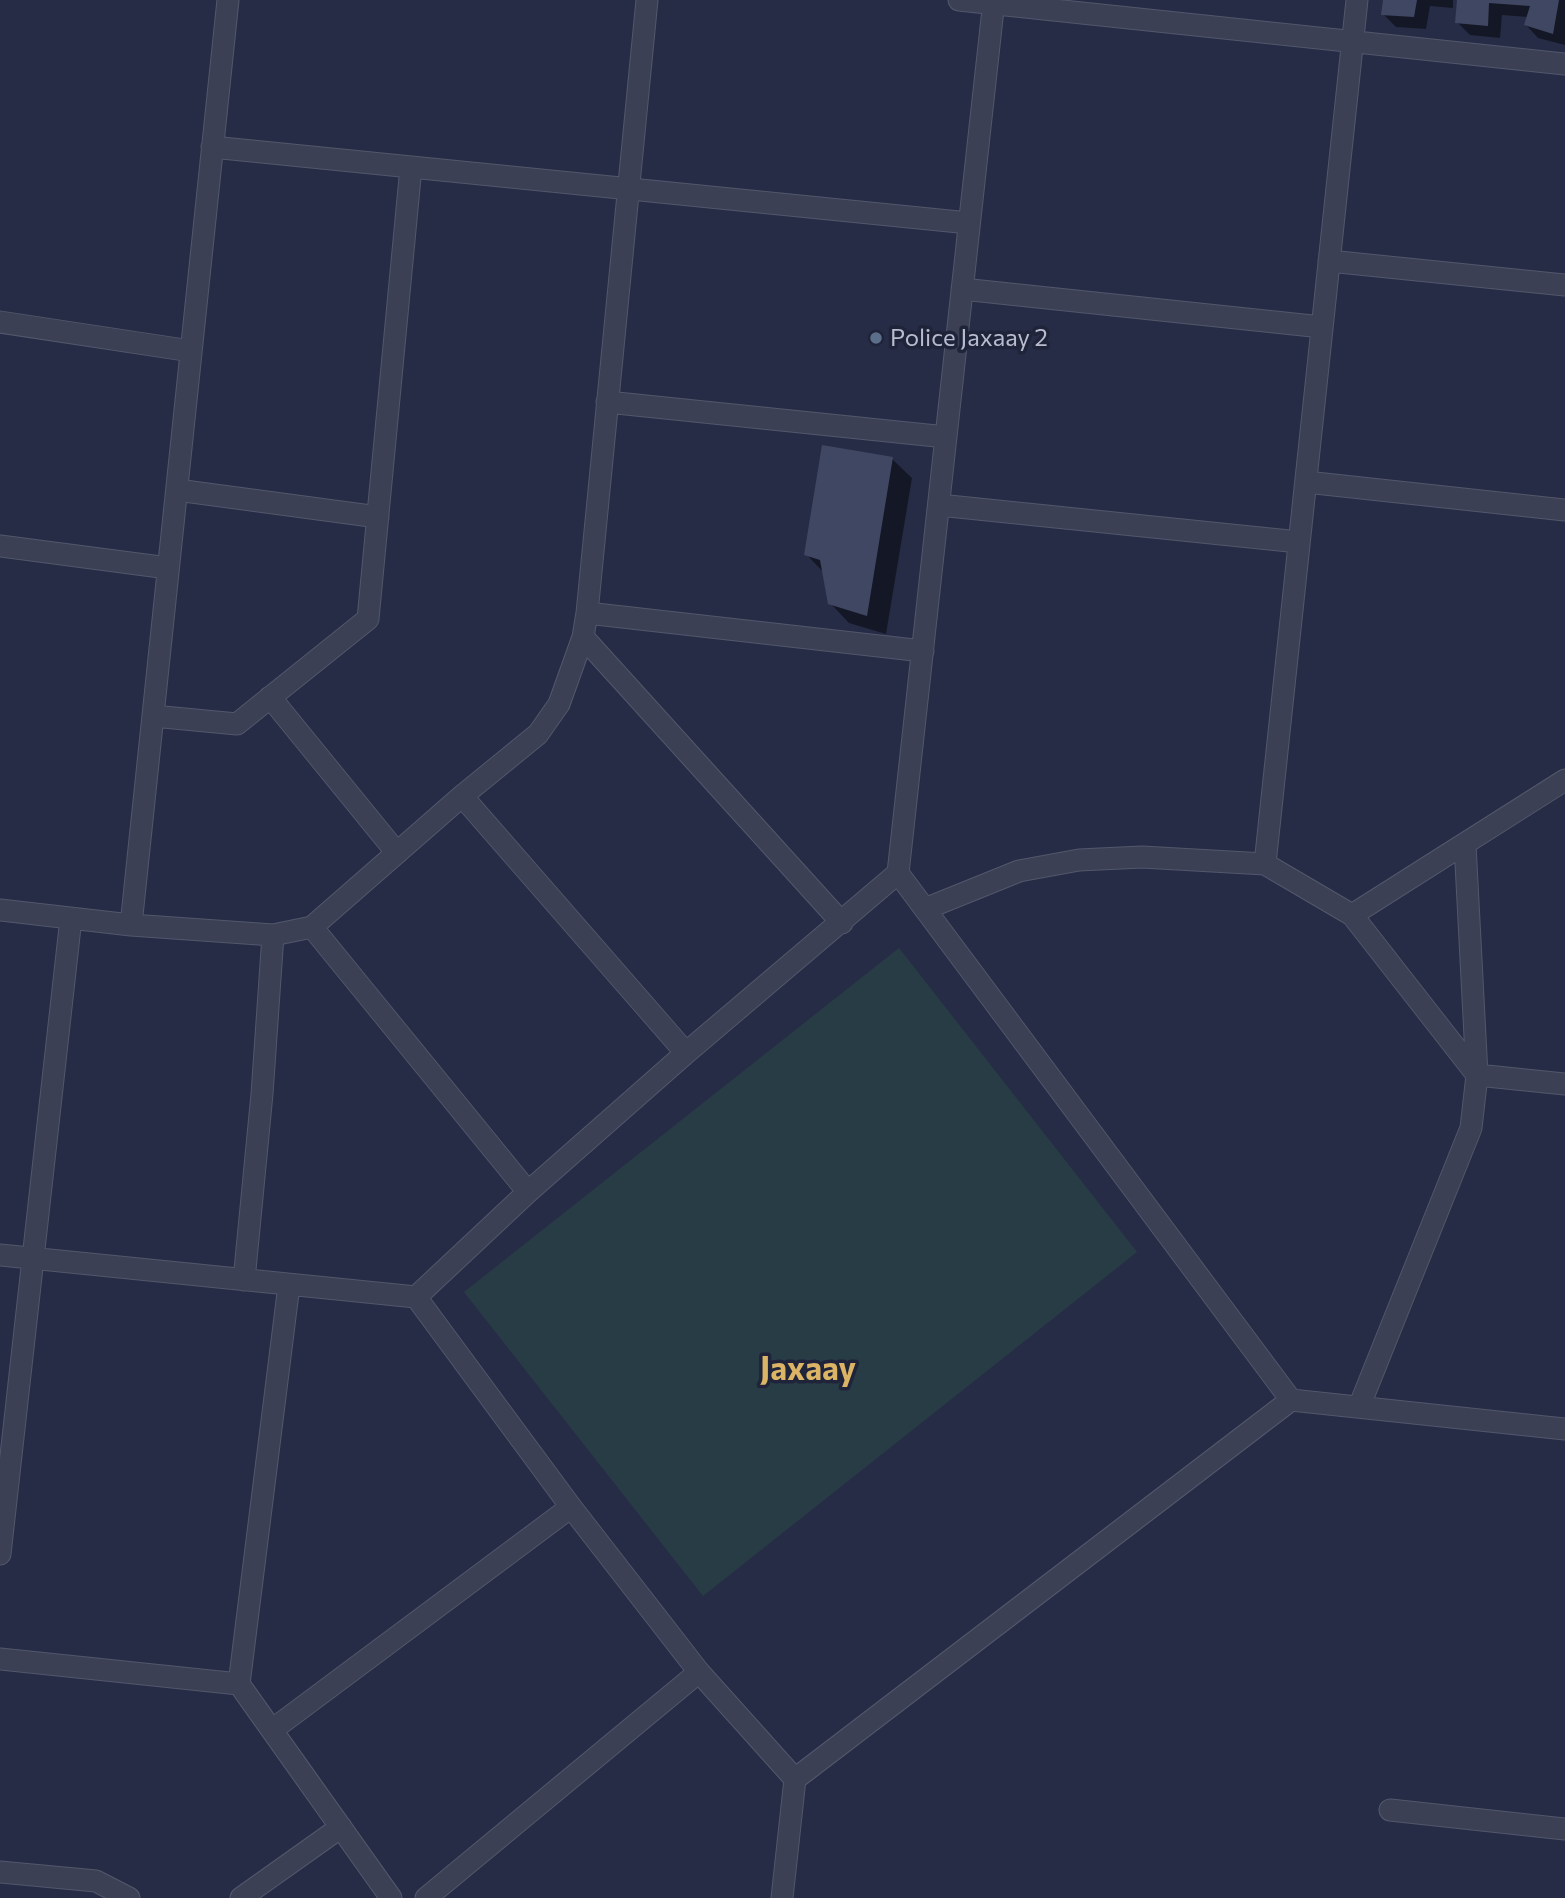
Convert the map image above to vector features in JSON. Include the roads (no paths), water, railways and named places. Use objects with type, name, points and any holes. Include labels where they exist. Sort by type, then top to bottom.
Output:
[{"type":"street","points":[[131,925],[228,0]]},
{"type":"street","points":[[0,910],[131,925],[274,935],[312,927],[462,796],[538,734],[559,704],[583,637],[587,612],[647,0]]},
{"type":"street","points":[[959,0],[1565,64]]},
{"type":"street","points":[[1265,864],[1357,0]]},
{"type":"street","points":[[416,1297],[528,1192],[686,1053],[898,873],[994,2]]},
{"type":"street","points":[[212,147],[969,223]]},
{"type":"street","points":[[153,716],[237,724],[368,619],[411,167]]},
{"type":"street","points":[[1329,261],[1565,285]]},
{"type":"street","points":[[962,289],[1322,327]]},
{"type":"street","points":[[0,322],[191,351]]},
{"type":"street","points":[[607,402],[946,438]]},
{"type":"street","points":[[1306,482],[1565,510]]},
{"type":"street","points":[[177,489],[378,517]]},
{"type":"street","points":[[939,505],[1299,541]]},
{"type":"street","points":[[0,547],[168,568]]},
{"type":"street","points":[[587,612],[923,651]]},
{"type":"street","points":[[583,637],[842,923]]},
{"type":"street","points":[[270,697],[397,853]]},
{"type":"street","points":[[1352,915],[1565,780]]},
{"type":"street","points":[[462,796],[686,1053]]},
{"type":"street","points":[[1359,1408],[1471,1128],[1477,1074],[1465,845]]},
{"type":"street","points":[[925,909],[1019,871],[1079,860],[1142,857],[1265,864],[1352,915],[1477,1074],[1565,1084]]},
{"type":"street","points":[[898,873],[1291,1400]]},
{"type":"street","points":[[0,1553],[72,918]]},
{"type":"street","points":[[312,927],[528,1192]]},
{"type":"street","points":[[244,1280],[274,935]]},
{"type":"street","points":[[0,1255],[416,1297],[571,1507],[699,1672],[795,1779]]},
{"type":"street","points":[[289,1284],[239,1684],[391,1898]]},
{"type":"street","points":[[782,1898],[795,1779],[1291,1400],[1565,1429]]},
{"type":"street","points":[[272,1730],[571,1507]]},
{"type":"street","points":[[0,1658],[239,1684]]},
{"type":"street","points":[[426,1898],[699,1672]]},
{"type":"street","points":[[1390,1810],[1565,1829]]},
{"type":"street","points":[[241,1898],[341,1827]]},
{"type":"street","points":[[0,1872],[96,1881],[130,1898]]},
{"type":"place","name":"Police Jaxaay 2","points":[[876,338]]},
{"type":"district","name":"Jaxaay","points":[[808,1369]]}]
